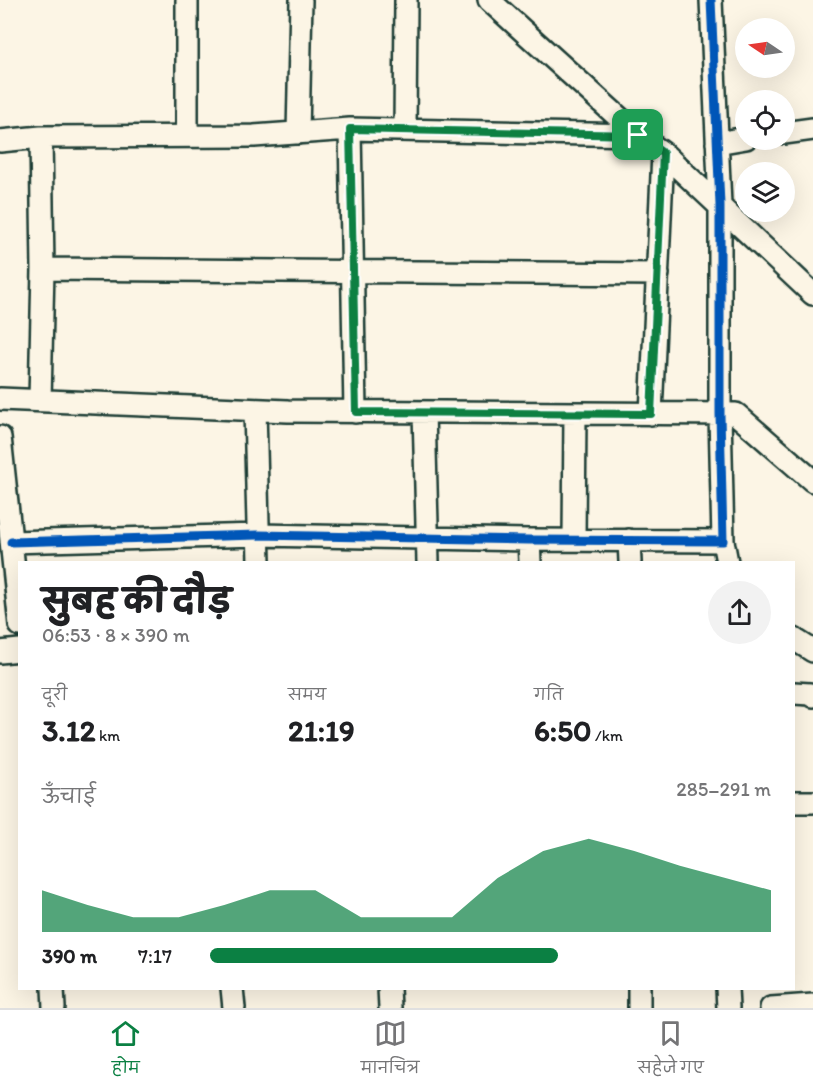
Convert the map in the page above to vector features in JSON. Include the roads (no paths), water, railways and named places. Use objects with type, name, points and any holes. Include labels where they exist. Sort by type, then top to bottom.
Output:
[{"type":"street","points":[[187,0],[187,136]]},
{"type":"street","points":[[298,133],[301,0]]},
{"type":"street","points":[[405,130],[406,0]]},
{"type":"street","points":[[489,0],[638,135],[663,153],[813,294]]},
{"type":"street","points":[[711,0],[720,205],[720,414],[723,541],[727,561]]},
{"type":"street","points":[[350,129],[356,412]]},
{"type":"street","points":[[0,141],[41,137],[254,136],[350,129],[638,135]]},
{"type":"street","points":[[40,400],[43,269],[41,137]]},
{"type":"street","points":[[717,143],[735,140]]},
{"type":"street","points":[[651,414],[663,153]]},
{"type":"street","points":[[43,269],[658,274]]},
{"type":"street","points":[[0,399],[255,410],[736,414],[813,481]]},
{"type":"street","points":[[255,410],[259,561]]},
{"type":"street","points":[[424,412],[428,561]]},
{"type":"street","points":[[574,413],[574,540]]},
{"type":"street","points":[[0,437],[18,607]]},
{"type":"street","points":[[11,542],[258,535],[723,541]]},
{"type":"street","points":[[530,540],[530,561]]},
{"type":"street","points":[[629,540],[630,561]]},
{"type":"street","points":[[795,640],[813,651]]},
{"type":"street","points":[[0,652],[18,650]]},
{"type":"street","points":[[795,693],[813,696]]},
{"type":"street","points":[[795,802],[813,802]]},
{"type":"street","points":[[53,990],[54,1008]]},
{"type":"street","points":[[232,990],[234,1008]]},
{"type":"street","points":[[388,990],[390,1008]]},
{"type":"street","points":[[639,990],[639,1008]]},
{"type":"street","points":[[728,990],[728,1008]]},
{"type":"street","points":[[780,1007],[813,1005]]}]
